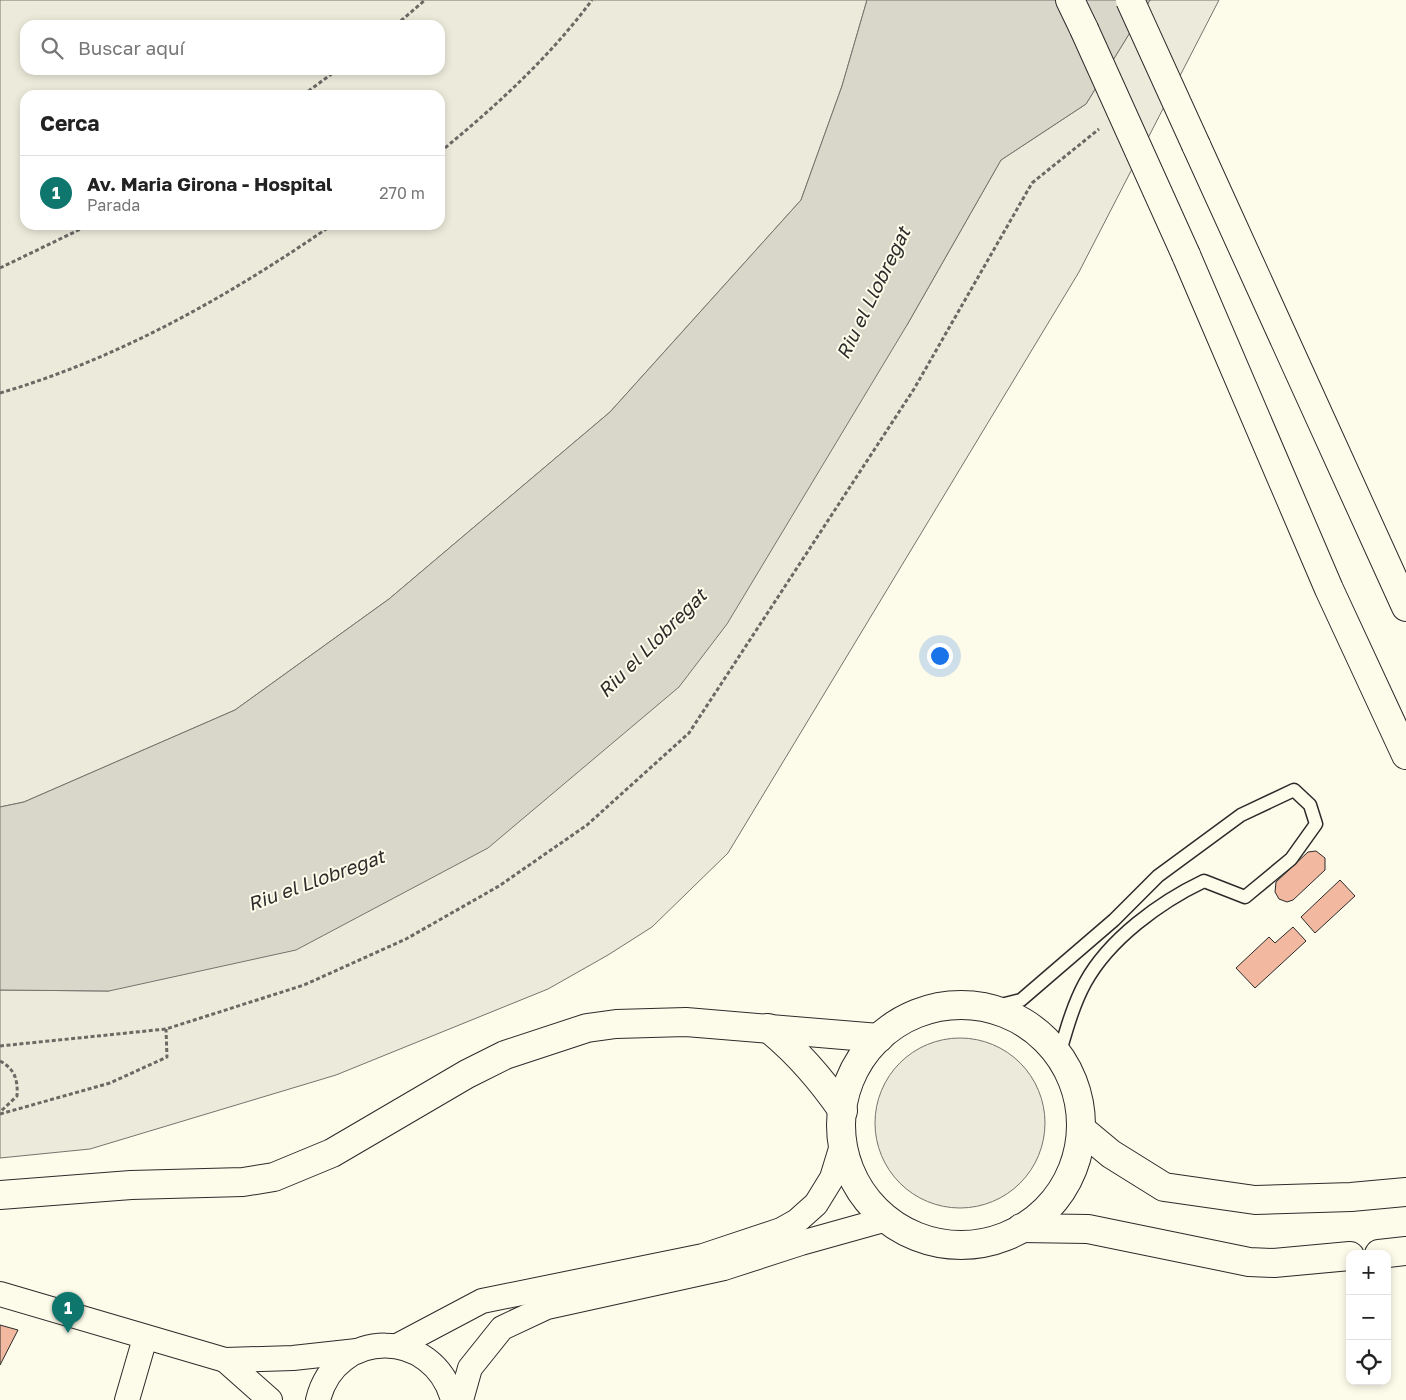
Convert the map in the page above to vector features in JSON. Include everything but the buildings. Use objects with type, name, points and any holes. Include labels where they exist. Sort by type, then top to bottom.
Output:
[{"type":"main road","points":[[1070,0],[1186,255],[1329,589],[1406,755]]},
{"type":"main road","points":[[1130,0],[1406,607]]},
{"type":"main road","points":[[954,1005],[989,1008],[1007,1014],[1028,1025],[1047,1040],[1059,1055],[1076,1090],[1081,1129],[1077,1156],[1067,1180],[1043,1212],[1021,1228],[988,1241],[953,1244],[918,1236],[887,1219],[872,1205],[858,1185],[847,1162],[843,1142],[843,1111],[849,1084],[861,1059],[879,1038],[903,1020],[930,1010],[954,1005]]},
{"type":"main road","points":[[0,1195],[131,1185],[243,1182],[274,1177],[332,1153],[467,1074],[505,1056],[549,1039],[587,1028],[616,1024],[686,1022],[879,1038]]},
{"type":"main road","points":[[768,1028],[805,1060],[824,1082],[843,1111]]},
{"type":"main road","points":[[1081,1129],[1110,1154],[1164,1187],[1255,1200],[1351,1197],[1406,1192]]},
{"type":"main road","points":[[1021,1228],[1088,1229],[1249,1262],[1274,1263],[1346,1256]]},
{"type":"main road","points":[[1391,1253],[1406,1251]]},
{"type":"street","points":[[397,1346],[482,1302],[704,1256],[781,1230],[797,1221],[816,1204],[832,1178],[843,1142]]},
{"type":"street","points":[[461,1400],[470,1368],[502,1328],[547,1307],[724,1268],[801,1243],[887,1219]]},
{"type":"street","points":[[0,1294],[225,1360],[292,1358],[357,1351],[377,1346],[397,1346],[424,1357],[436,1366],[444,1378],[453,1400]]},
{"type":"street","points":[[127,1400],[145,1338]]},
{"type":"street","points":[[318,1400],[330,1373],[338,1364],[357,1351]]},
{"type":"street","points":[[225,1360],[270,1400]]},
{"type":"lane","points":[[989,1008],[1021,1000],[1092,940],[1158,876],[1241,815],[1294,790],[1310,805],[1316,824],[1291,859],[1245,897],[1204,881],[1175,895],[1144,917],[1111,950],[1086,982],[1071,1016],[1059,1055]]},
{"type":"path","points":[[402,20],[425,0]]},
{"type":"path","points":[[445,148],[509,94],[571,29],[592,0]]},
{"type":"path","points":[[310,90],[330,75]]},
{"type":"path","points":[[0,1046],[166,1029],[304,985],[406,939],[499,886],[588,826],[689,733],[914,389],[1032,183],[1100,128]]},
{"type":"path","points":[[0,268],[79,230]]},
{"type":"path","points":[[0,393],[92,362],[227,295],[324,230]]},
{"type":"path","points":[[0,1113],[110,1083],[166,1057],[166,1029]]},
{"type":"path","points":[[0,1061],[7,1065],[18,1081],[16,1096],[0,1113]]},
{"type":"shaded area","points":[[0,0],[867,0],[842,86],[801,200],[610,412],[389,599],[235,710],[24,802],[0,807]]},
{"type":"shaded area","points":[[1150,0],[1219,0],[1079,272],[728,853],[652,927],[608,955],[548,989],[336,1075],[90,1149],[0,1158],[0,990],[109,991],[907,325],[1001,160],[1086,104]]},
{"type":"shaded area","points":[[968,1038],[993,1044],[1014,1057],[1026,1069],[1042,1098],[1045,1123],[1044,1140],[1039,1156],[1026,1177],[1014,1189],[985,1205],[952,1208],[927,1202],[906,1189],[894,1177],[878,1148],[875,1115],[881,1090],[894,1069],[906,1057],[935,1041]]},
{"type":"water","name":"Riu el Llobregat","points":[[867,0],[1150,0],[1086,104],[1001,160],[907,325],[727,624],[679,687],[488,848],[296,950],[109,991],[0,990],[0,807],[24,802],[235,710],[389,599],[610,412],[801,200],[842,86]]},
{"type":"place","name":"Av. Maria Girona - Hospital","points":[[68,1333]]}]
